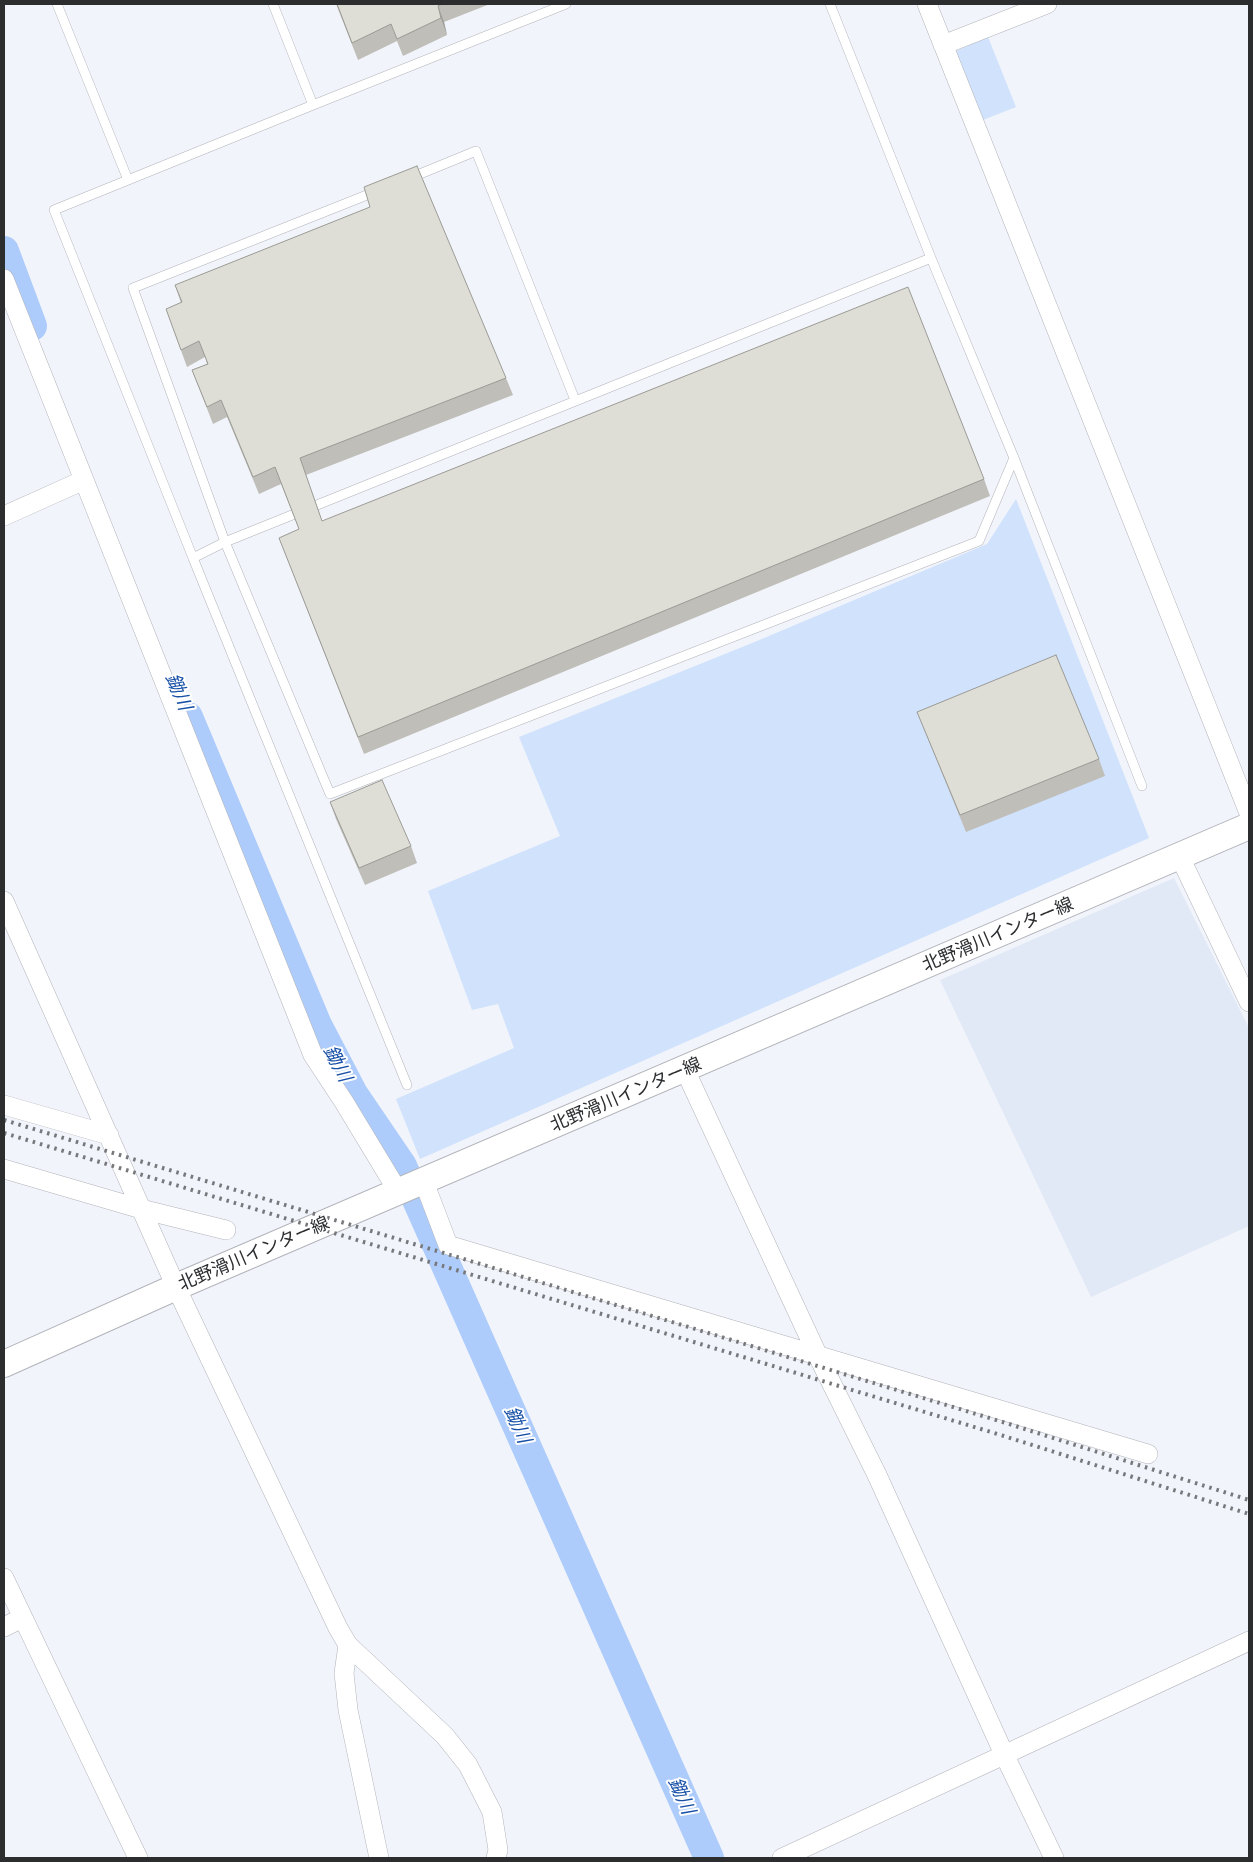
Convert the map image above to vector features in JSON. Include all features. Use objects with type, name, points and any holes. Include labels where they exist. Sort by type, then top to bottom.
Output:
[{"type":"main road","name":"北野滑川インター線","points":[[4,1364],[176,1287],[685,1070],[1249,826]]},
{"type":"street","points":[[927,4],[1249,813]]},
{"type":"street","points":[[943,45],[1047,4]]},
{"type":"street","points":[[4,279],[313,1055],[399,1192]]},
{"type":"street","points":[[4,516],[84,480]]},
{"type":"street","points":[[1180,857],[1249,1002]]},
{"type":"street","points":[[4,900],[176,1287],[338,1628],[348,1645],[445,1736],[468,1765],[492,1812],[498,1850],[496,1858]]},
{"type":"street","points":[[685,1070],[818,1356],[877,1475],[1004,1754],[1054,1858]]},
{"type":"street","points":[[4,1105],[109,1135]]},
{"type":"street","points":[[4,1169],[141,1209],[226,1230]]},
{"type":"street","points":[[424,1182],[448,1245],[1148,1454]]},
{"type":"street","points":[[4,1578],[138,1858]]},
{"type":"street","points":[[4,1627],[22,1618]]},
{"type":"street","points":[[782,1858],[1249,1641]]},
{"type":"street","points":[[348,1645],[344,1672],[348,1710],[379,1858]]},
{"type":"lane","points":[[57,4],[128,180]]},
{"type":"lane","points":[[273,4],[313,105]]},
{"type":"lane","points":[[407,1085],[54,210],[566,4]]},
{"type":"lane","points":[[830,4],[931,258],[1014,458],[1142,786]]},
{"type":"lane","points":[[402,181],[476,151],[575,400]]},
{"type":"lane","points":[[383,188],[133,288],[225,542],[330,794],[979,541],[1014,458]]},
{"type":"lane","points":[[193,558],[225,542],[931,258]]},
{"type":"shaded area","points":[[988,37],[1016,107],[983,120],[956,51]]},
{"type":"shaded area","points":[[1016,499],[1149,838],[420,1159],[396,1099],[514,1048],[498,1004],[472,1010],[428,891],[560,836],[519,737],[757,641],[987,544]]},
{"type":"shaded area","points":[[1174,878],[1249,1028],[1249,1226],[1091,1297],[940,980]]},
{"type":"building","points":[[337,4],[442,4],[438,6],[441,18],[397,39],[391,24],[352,43]]},
{"type":"building","points":[[417,166],[506,378],[300,458],[322,521],[908,287],[984,479],[358,737],[279,538],[299,529],[275,467],[253,477],[221,400],[207,407],[192,370],[208,364],[199,341],[181,350],[166,309],[182,302],[175,285],[370,207],[364,187]]},
{"type":"building","points":[[1056,655],[1099,759],[960,815],[917,712]]},
{"type":"building","points":[[382,780],[411,846],[359,868],[330,802]]},
{"type":"waterway","name":"鋤川","points":[[4,251],[32,326]]},
{"type":"waterway","name":"鋤川","points":[[188,717],[317,1025],[353,1094],[402,1166],[709,1858]]},
{"type":"railway","points":[[4,1120],[1006,1423],[1249,1500]]},
{"type":"railway","points":[[4,1133],[1004,1436],[1249,1514]]}]
